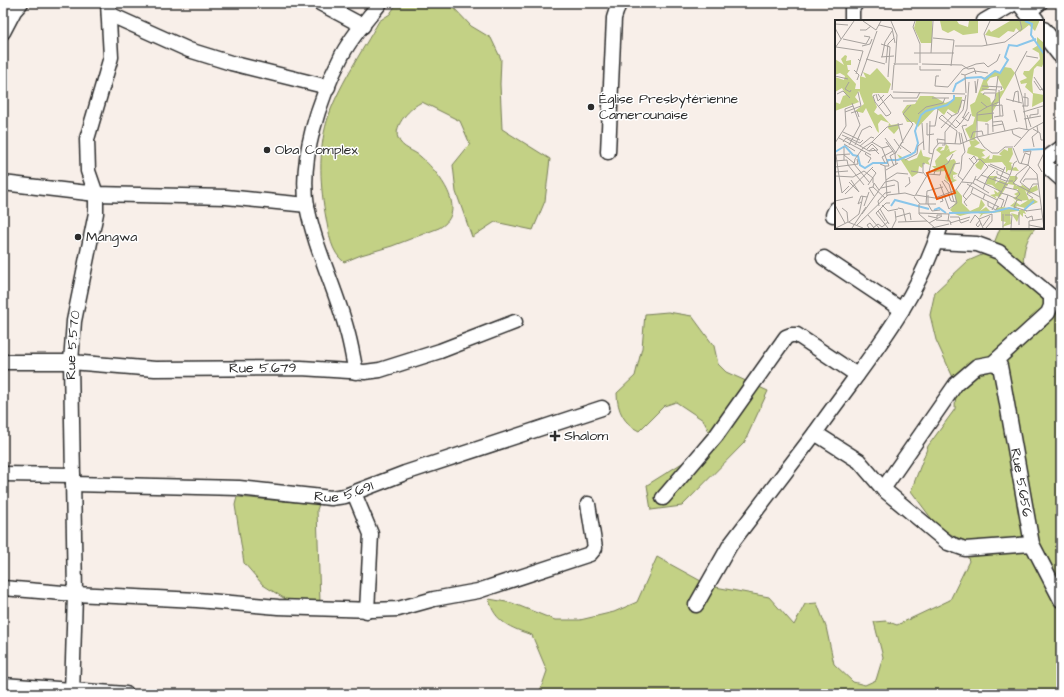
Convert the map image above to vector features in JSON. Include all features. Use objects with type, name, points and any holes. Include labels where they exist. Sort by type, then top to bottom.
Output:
[{"type":"street","points":[[3,32],[14,11],[21,3]]},
{"type":"street","points":[[320,3],[363,26]]},
{"type":"street","points":[[356,372],[347,330],[314,234],[307,205],[306,173],[312,131],[319,108],[341,56],[380,3]]},
{"type":"street","points":[[608,152],[614,18],[620,3]]},
{"type":"street","points":[[852,20],[852,9],[856,3]]},
{"type":"street","points":[[109,8],[189,50],[231,63],[328,87]]},
{"type":"street","name":"Rue 5.570","points":[[72,692],[75,594],[72,362],[74,321],[96,213],[96,194],[88,171],[87,139],[111,57],[109,8]]},
{"type":"street","points":[[987,20],[1028,8]]},
{"type":"street","points":[[1044,32],[1061,54]]},
{"type":"street","points":[[1044,161],[1061,148]]},
{"type":"street","points":[[1044,163],[1061,179]]},
{"type":"street","points":[[3,183],[96,194],[226,197],[307,205]]},
{"type":"street","points":[[696,605],[730,545],[893,326],[936,242],[940,229]]},
{"type":"street","points":[[882,489],[956,384],[977,366],[993,363],[1048,313],[1051,306],[1051,296],[999,252],[977,244],[936,242]]},
{"type":"street","points":[[824,258],[902,310]]},
{"type":"street","name":"Rue 5.679","points":[[3,362],[72,362],[155,369],[301,368],[356,372],[380,370],[440,351],[515,322]]},
{"type":"street","points":[[663,498],[716,436],[786,337],[797,335],[857,375]]},
{"type":"street","name":"Rue 5.656","points":[[993,363],[1000,366],[1032,544],[1061,600]]},
{"type":"street","name":"Rue 5.691","points":[[3,474],[73,480],[240,488],[331,498],[354,493],[411,471],[602,408]]},
{"type":"street","points":[[815,432],[859,461],[882,489],[948,543],[965,549],[982,549],[1032,544]]},
{"type":"street","points":[[354,493],[371,534],[367,610]]},
{"type":"street","points":[[3,588],[286,607],[367,610],[398,609],[434,599],[478,591],[590,554],[595,548],[588,504]]},
{"type":"street","points":[[3,685],[72,692],[126,694]]},
{"type":"green space","points":[[397,3],[458,3],[454,8],[471,26],[491,38],[501,59],[500,84],[502,129],[550,159],[545,201],[533,230],[495,222],[472,237],[456,192],[453,165],[470,144],[460,121],[422,102],[408,112],[400,122],[397,133],[398,138],[402,145],[418,155],[428,164],[442,182],[448,192],[451,202],[452,212],[448,221],[439,228],[344,262],[333,248],[324,206],[321,182],[322,145],[327,121],[331,109],[350,70],[379,21],[390,14]]},
{"type":"green space","points":[[1000,229],[1034,229],[1025,247],[1023,262],[1026,277],[1035,292],[1061,317],[1061,694],[539,694],[547,671],[532,635],[510,627],[499,619],[491,607],[489,599],[512,603],[555,620],[580,620],[614,612],[637,602],[657,557],[710,586],[769,597],[794,625],[805,604],[817,603],[826,627],[834,664],[853,682],[865,685],[876,680],[883,657],[874,622],[886,621],[897,625],[950,600],[969,561],[965,549],[959,539],[937,526],[911,491],[928,446],[955,409],[956,384],[936,340],[930,315],[935,292],[968,261],[991,251]]},
{"type":"green space","points":[[668,312],[692,316],[714,346],[718,364],[726,372],[768,391],[744,443],[682,506],[651,510],[647,485],[687,460],[709,431],[703,420],[676,402],[664,406],[639,431],[625,420],[620,411],[617,393],[635,376],[642,348],[645,314]]},
{"type":"green space","points":[[237,497],[319,504],[317,510],[320,603],[290,602],[263,585],[244,563],[235,505]]},
{"type":"place","name":"Église Presbytérienne Camerounaise","points":[[591,107]]},
{"type":"place","name":"Oba Complex","points":[[267,150]]},
{"type":"place","name":"Mangwa","points":[[78,237]]},
{"type":"place","name":"Shalom","points":[[555,436]]}]
